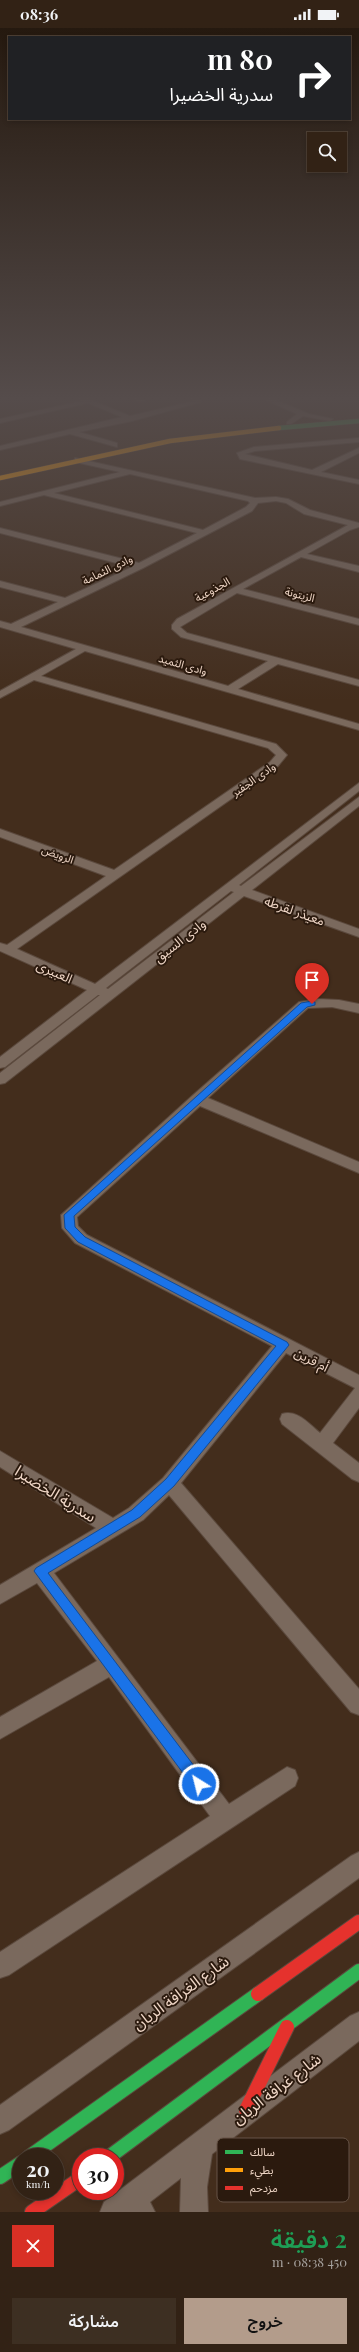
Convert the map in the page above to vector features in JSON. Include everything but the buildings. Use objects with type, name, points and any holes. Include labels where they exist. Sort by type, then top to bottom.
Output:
[{"type":"main road","points":[[43,2148],[359,1922]]},
{"type":"main road","points":[[121,2148],[359,1971]]},
{"type":"main road","points":[[246,2110],[289,2023]]},
{"type":"main road","points":[[0,2177],[12,2169]]},
{"type":"main road","points":[[32,2212],[72,2184]]},
{"type":"street","points":[[0,504],[28,497]]},
{"type":"street","points":[[60,497],[203,532]]},
{"type":"street","points":[[242,497],[253,501],[276,499],[288,501],[307,512],[358,525]]},
{"type":"street","name":"وادى الثمامة","points":[[13,627],[140,566],[249,509],[253,505],[253,501]]},
{"type":"street","name":"الجذوعية","points":[[358,525],[347,528],[299,554],[180,621],[175,627],[176,630],[184,635],[359,683]]},
{"type":"street","points":[[0,530],[140,566]]},
{"type":"street","points":[[299,554],[359,569]]},
{"type":"street","points":[[0,584],[66,602]]},
{"type":"street","name":"الزيتونة","points":[[235,590],[359,622]]},
{"type":"street","name":"وادى الثميد","points":[[0,624],[359,727]]},
{"type":"street","points":[[0,695],[84,648]]},
{"type":"street","points":[[229,690],[277,660]]},
{"type":"street","name":"وادى الجفير","points":[[4,948],[116,875],[274,764],[282,756],[272,746],[34,677]]},
{"type":"street","name":"وادى السيق","points":[[0,1080],[110,994],[359,786]]},
{"type":"street","name":"وادى السيق","points":[[0,1064],[96,990],[359,800]]},
{"type":"street","name":"الرويض","points":[[0,833],[116,875]]},
{"type":"street","name":"معيذر لقرطه","points":[[236,889],[359,934]]},
{"type":"street","name":"العبيرى","points":[[4,948],[96,990],[110,994]]},
{"type":"street","name":"أم قرين","points":[[359,1009],[342,1003],[320,1002],[304,1005],[69,1215],[70,1228],[81,1239],[359,1384]]},
{"type":"street","points":[[198,1099],[359,1168]]},
{"type":"street","name":"سدرية الخضيرا","points":[[0,1595],[136,1514],[170,1483],[283,1345]]},
{"type":"street","points":[[321,1445],[359,1394]]},
{"type":"street","points":[[289,1419],[359,1474]]},
{"type":"street","name":"سدرية الخضيرا","points":[[0,1458],[113,1528]]},
{"type":"street","points":[[170,1483],[359,1705]]},
{"type":"street","points":[[40,1571],[112,1664],[226,1820]]},
{"type":"street","points":[[0,1729],[112,1664]]},
{"type":"street","points":[[0,1966],[226,1820],[288,1778]]},
{"type":"street","name":"شارع الغرافة الريان","points":[[0,2121],[359,1864]]},
{"type":"street","name":"شارع غرافة الريان","points":[[124,2211],[246,2110],[359,2025]]},
{"type":"street","points":[[194,2212],[193,2187],[200,2147]]},
{"type":"traffic: fast","points":[[121,2148],[359,1971]]},
{"type":"traffic: fast","points":[[42,2148],[258,1994]]},
{"type":"traffic: fast","points":[[0,2177],[12,2169]]},
{"type":"traffic: jam","points":[[258,1994],[359,1922]]},
{"type":"traffic: jam","points":[[246,2110],[287,2027]]},
{"type":"traffic: jam","points":[[32,2212],[72,2184]]},
{"type":"route","points":[[199,1784],[112,1664],[40,1571],[136,1514],[170,1483],[283,1345],[81,1239],[70,1228],[69,1215],[304,1005],[312,1004]]}]
